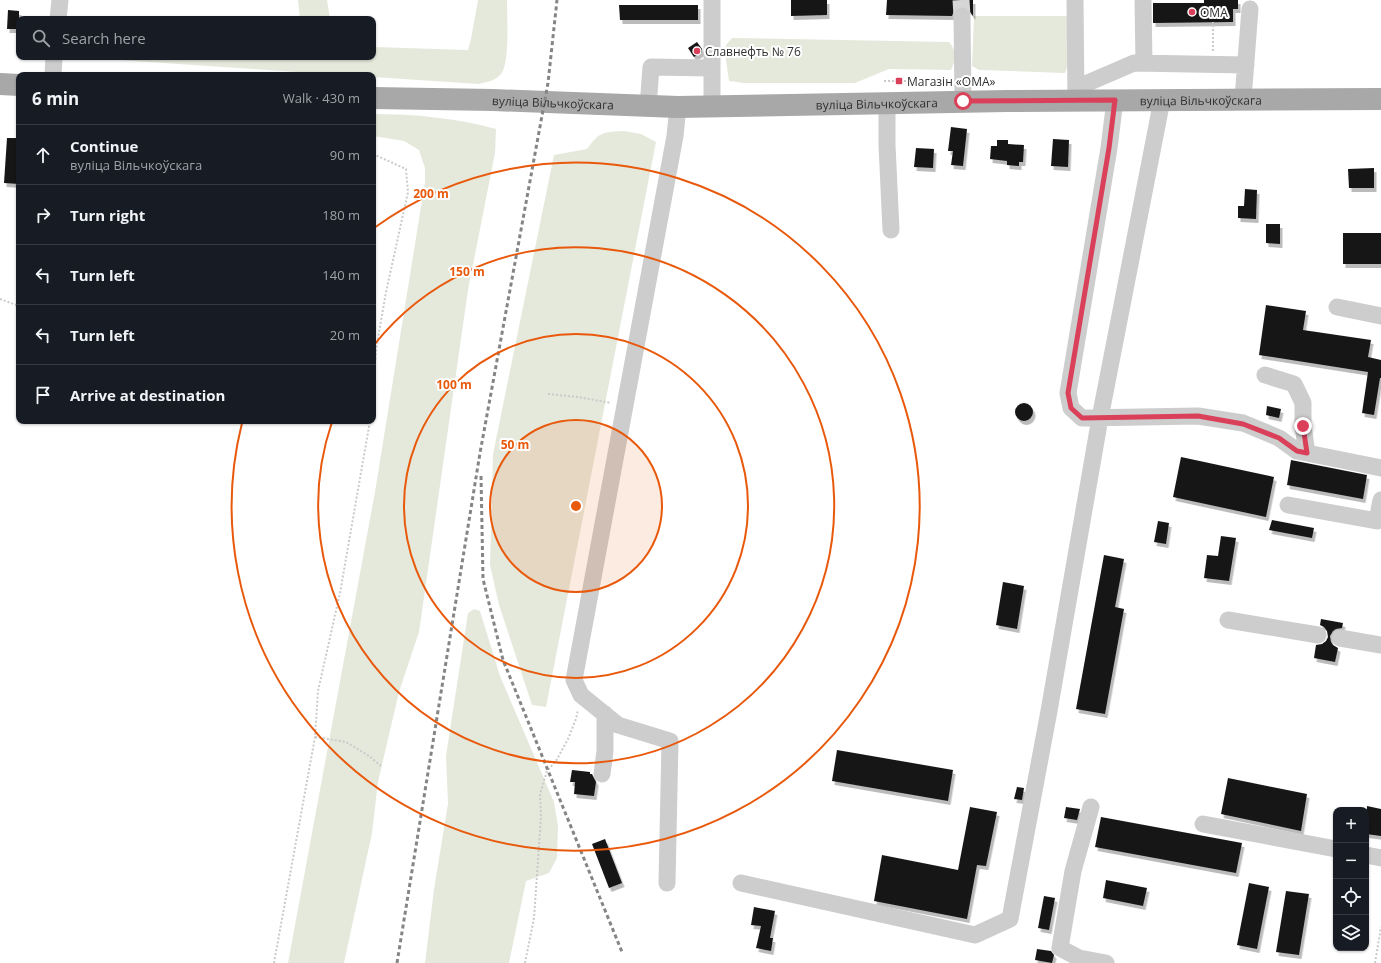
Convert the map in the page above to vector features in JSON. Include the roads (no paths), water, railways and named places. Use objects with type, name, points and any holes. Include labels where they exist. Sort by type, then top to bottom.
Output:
[{"type":"main road","points":[[0,84],[16,85]]},
{"type":"main road","name":"вуліца Вільчкоўскага","points":[[376,98],[493,100],[648,107],[712,107],[963,101],[1076,94],[1115,100],[1381,99]]},
{"type":"street","points":[[58,16],[60,0]]},
{"type":"street","points":[[712,0],[712,107]]},
{"type":"street","points":[[1075,0],[1076,94],[1134,63],[1246,65]]},
{"type":"street","points":[[1143,0],[1144,63]]},
{"type":"street","points":[[1242,99],[1251,4]]},
{"type":"street","points":[[962,16],[963,101]]},
{"type":"street","points":[[52,72],[54,60]]},
{"type":"street","points":[[648,107],[652,67],[712,68]]},
{"type":"street","points":[[1115,100],[1109,148],[1068,393],[1071,408],[1082,418],[1198,416],[1236,422],[1279,438],[1297,451],[1381,468]]},
{"type":"street","points":[[741,883],[975,935],[1010,919],[1100,418],[1162,100]]},
{"type":"street","points":[[887,103],[887,145],[891,230]]},
{"type":"street","points":[[666,883],[670,741],[618,725],[581,695],[574,680],[675,136],[678,107]]},
{"type":"street","points":[[1337,307],[1381,316]]},
{"type":"street","points":[[1265,375],[1294,384],[1304,403],[1303,426],[1307,453]]},
{"type":"street","points":[[1288,505],[1377,521],[1381,500]]},
{"type":"street","points":[[1228,620],[1318,635]]},
{"type":"street","points":[[1340,638],[1381,645]]},
{"type":"street","points":[[602,774],[605,751],[605,714]]},
{"type":"street","points":[[1091,807],[1073,871],[1060,948],[1078,958],[1106,963]]},
{"type":"street","points":[[1203,824],[1333,848]]},
{"type":"street","points":[[1369,856],[1381,858]]},
{"type":"tunnel","points":[[961,0],[962,16]]},
{"type":"railway","points":[[397,963],[480,453],[548,83],[557,0]]},
{"type":"railway","points":[[481,476],[483,579],[503,660],[622,952]]},
{"type":"place","name":"ОМА","points":[[1192,12]]},
{"type":"place","name":"Славнефть № 76","points":[[697,51]]},
{"type":"place","name":"Магазін «ОМА»","points":[[899,81]]}]
